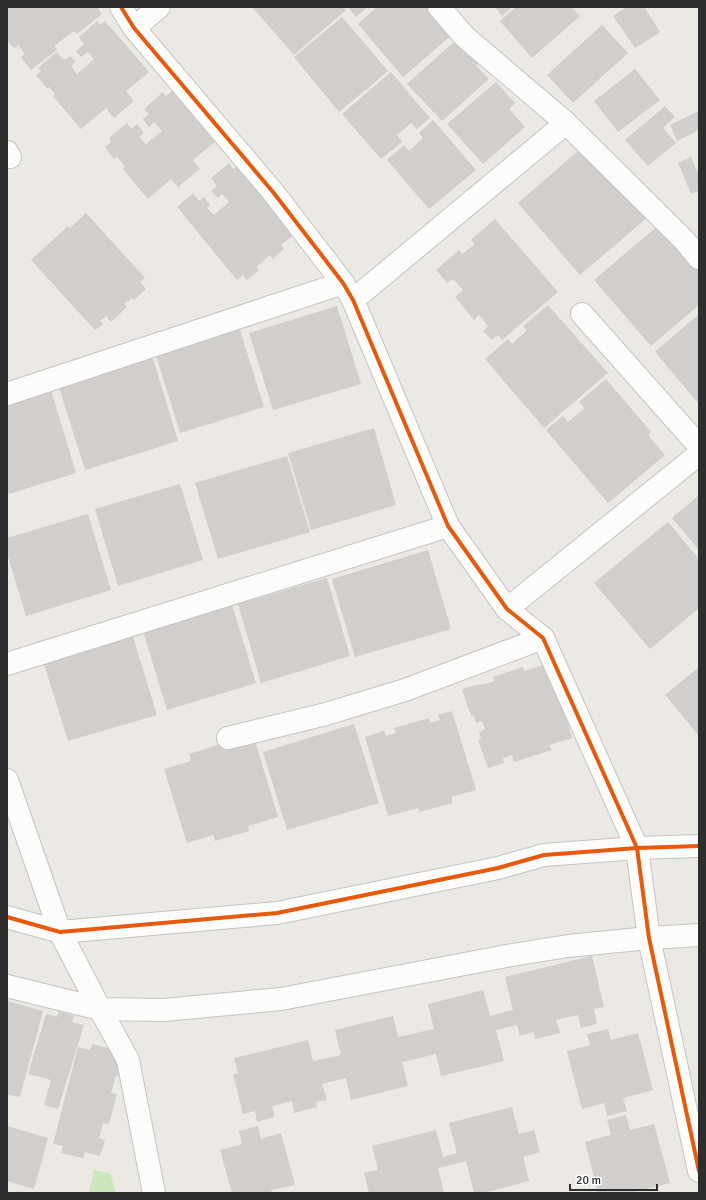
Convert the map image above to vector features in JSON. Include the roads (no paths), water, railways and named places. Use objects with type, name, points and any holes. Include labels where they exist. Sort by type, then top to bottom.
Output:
[{"type":"street","points":[[121,7],[134,28],[273,192],[348,292],[448,526],[507,609],[543,638],[637,848],[648,938],[699,1171]]},
{"type":"street","points":[[134,28],[159,7]]},
{"type":"street","points":[[439,7],[465,37],[566,123],[684,240],[699,258]]},
{"type":"street","points":[[7,394],[348,292],[566,123]]},
{"type":"street","points":[[582,314],[699,446]]},
{"type":"street","points":[[507,609],[699,454]]},
{"type":"street","points":[[7,664],[448,526]]},
{"type":"street","points":[[228,738],[326,714],[405,690],[543,638]]},
{"type":"street","points":[[7,780],[60,932],[128,1060],[154,1193]]},
{"type":"street","points":[[7,918],[60,932],[278,913],[498,868],[544,855],[637,848],[699,846]]},
{"type":"street","points":[[7,986],[100,1009],[164,1010],[281,999],[512,955],[568,946],[648,938],[699,935]]}]
